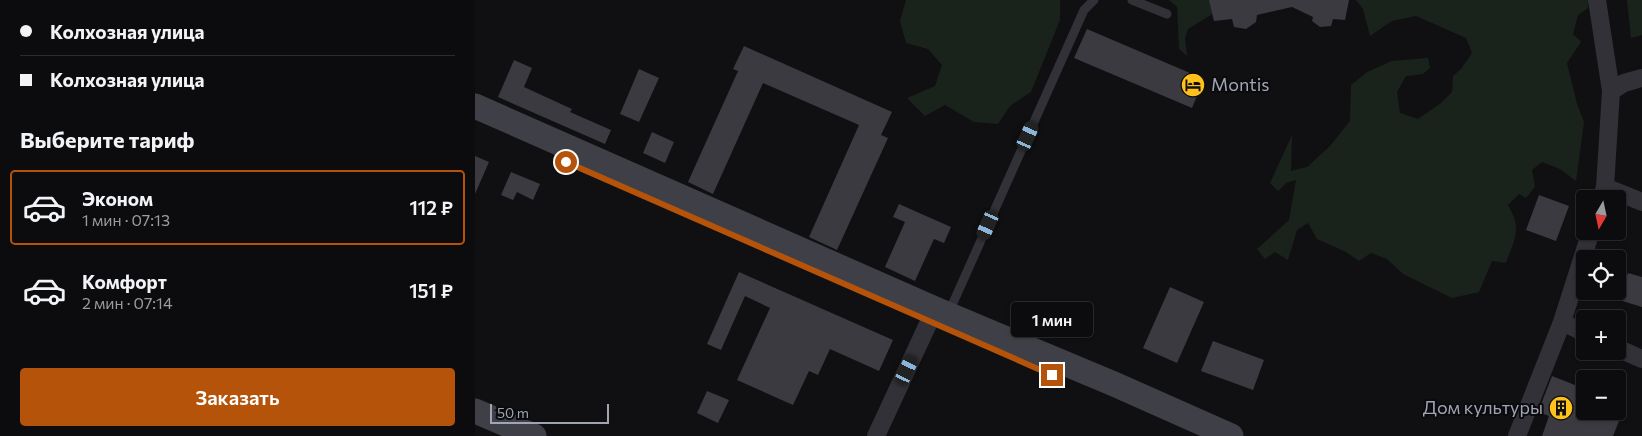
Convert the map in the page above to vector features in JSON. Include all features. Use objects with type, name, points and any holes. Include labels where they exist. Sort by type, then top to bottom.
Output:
[{"type":"street","points":[[1597,0],[1611,91],[1603,190]]},
{"type":"street","points":[[1611,91],[1624,83],[1642,78]]},
{"type":"street","points":[[475,106],[938,315],[1191,436]]},
{"type":"street","points":[[475,122],[938,315],[1114,384],[1231,436]]},
{"type":"street","points":[[1626,198],[1642,202]]},
{"type":"street","points":[[1517,436],[1562,322],[1588,240]]},
{"type":"street","points":[[876,436],[938,315]]},
{"type":"street","points":[[1562,322],[1576,329]]},
{"type":"street","points":[[1626,352],[1642,359]]},
{"type":"street","points":[[475,410],[534,436]]},
{"type":"lane","points":[[938,315],[1084,10],[1094,0]]},
{"type":"lane","points":[[1132,0],[1167,14]]},
{"type":"shaded area","points":[[906,0],[1060,0],[1060,20],[1031,92],[1010,106],[998,124],[974,122],[945,105],[925,116],[907,98],[935,86],[942,65],[928,49],[906,43],[900,21]]},
{"type":"shaded area","points":[[1169,0],[1213,0],[1214,13],[1188,29],[1185,38],[1187,56],[1179,49],[1177,7]]},
{"type":"shaded area","points":[[1356,0],[1588,0],[1588,8],[1578,15],[1573,34],[1581,42],[1567,63],[1577,104],[1584,122],[1576,181],[1560,169],[1542,162],[1532,170],[1535,187],[1526,198],[1519,194],[1508,205],[1515,221],[1516,234],[1506,263],[1492,261],[1479,292],[1452,298],[1403,274],[1387,259],[1371,253],[1359,261],[1346,252],[1317,239],[1308,223],[1297,230],[1288,260],[1275,252],[1265,259],[1257,249],[1289,220],[1296,180],[1286,183],[1278,191],[1270,183],[1292,135],[1291,171],[1307,167],[1329,147],[1350,121],[1351,85],[1367,72],[1392,61],[1428,58],[1430,68],[1423,74],[1406,76],[1397,92],[1400,113],[1418,119],[1441,103],[1452,92],[1453,76],[1461,69],[1472,53],[1466,38],[1416,16],[1392,21],[1370,36],[1363,9]]},
{"type":"shaded area","points":[[1627,0],[1642,0],[1642,35],[1631,38]]},
{"type":"building","points":[[1209,0],[1349,0],[1345,20],[1333,19],[1331,26],[1320,27],[1312,21],[1313,17],[1292,7],[1257,15],[1256,22],[1246,29],[1234,27],[1232,19],[1214,21]]},
{"type":"building","points":[[1087,29],[1204,79],[1192,108],[1074,58]]},
{"type":"building","points":[[744,46],[892,112],[881,135],[888,138],[837,250],[809,237],[859,125],[763,83],[713,194],[688,182],[738,71],[733,69]]},
{"type":"building","points":[[514,60],[532,68],[524,87],[572,109],[570,112],[611,130],[605,144],[498,97]]},
{"type":"building","points":[[639,69],[659,78],[639,122],[620,114]]},
{"type":"building","points":[[652,132],[674,142],[665,163],[643,153]]},
{"type":"building","points":[[475,156],[489,162],[475,194]]},
{"type":"building","points":[[511,172],[540,184],[533,200],[517,192],[513,200],[501,195]]},
{"type":"building","points":[[1539,195],[1569,206],[1556,241],[1526,230]]},
{"type":"building","points":[[899,204],[951,227],[944,243],[934,239],[915,281],[885,267],[905,222],[893,217]]},
{"type":"building","points":[[739,272],[893,340],[879,371],[830,349],[818,375],[809,371],[793,405],[737,380],[770,308],[745,296],[721,350],[707,344]]},
{"type":"building","points":[[1628,273],[1642,277],[1642,307],[1619,300],[1626,300],[1626,279]]},
{"type":"building","points":[[1170,287],[1204,302],[1177,363],[1143,348]]},
{"type":"building","points":[[1213,341],[1264,360],[1253,390],[1201,371]]},
{"type":"building","name":"Дом культуры","points":[[1552,376],[1576,385],[1576,420],[1619,420],[1613,436],[1542,436],[1549,416],[1538,412]]},
{"type":"building","points":[[707,391],[729,400],[718,423],[697,413]]},
{"type":"place","name":"Montis","points":[[1193,85]]},
{"type":"place","name":"Дом культуры","points":[[1561,408]]},
{"type":"route","points":[[566,162],[1052,375]]}]
